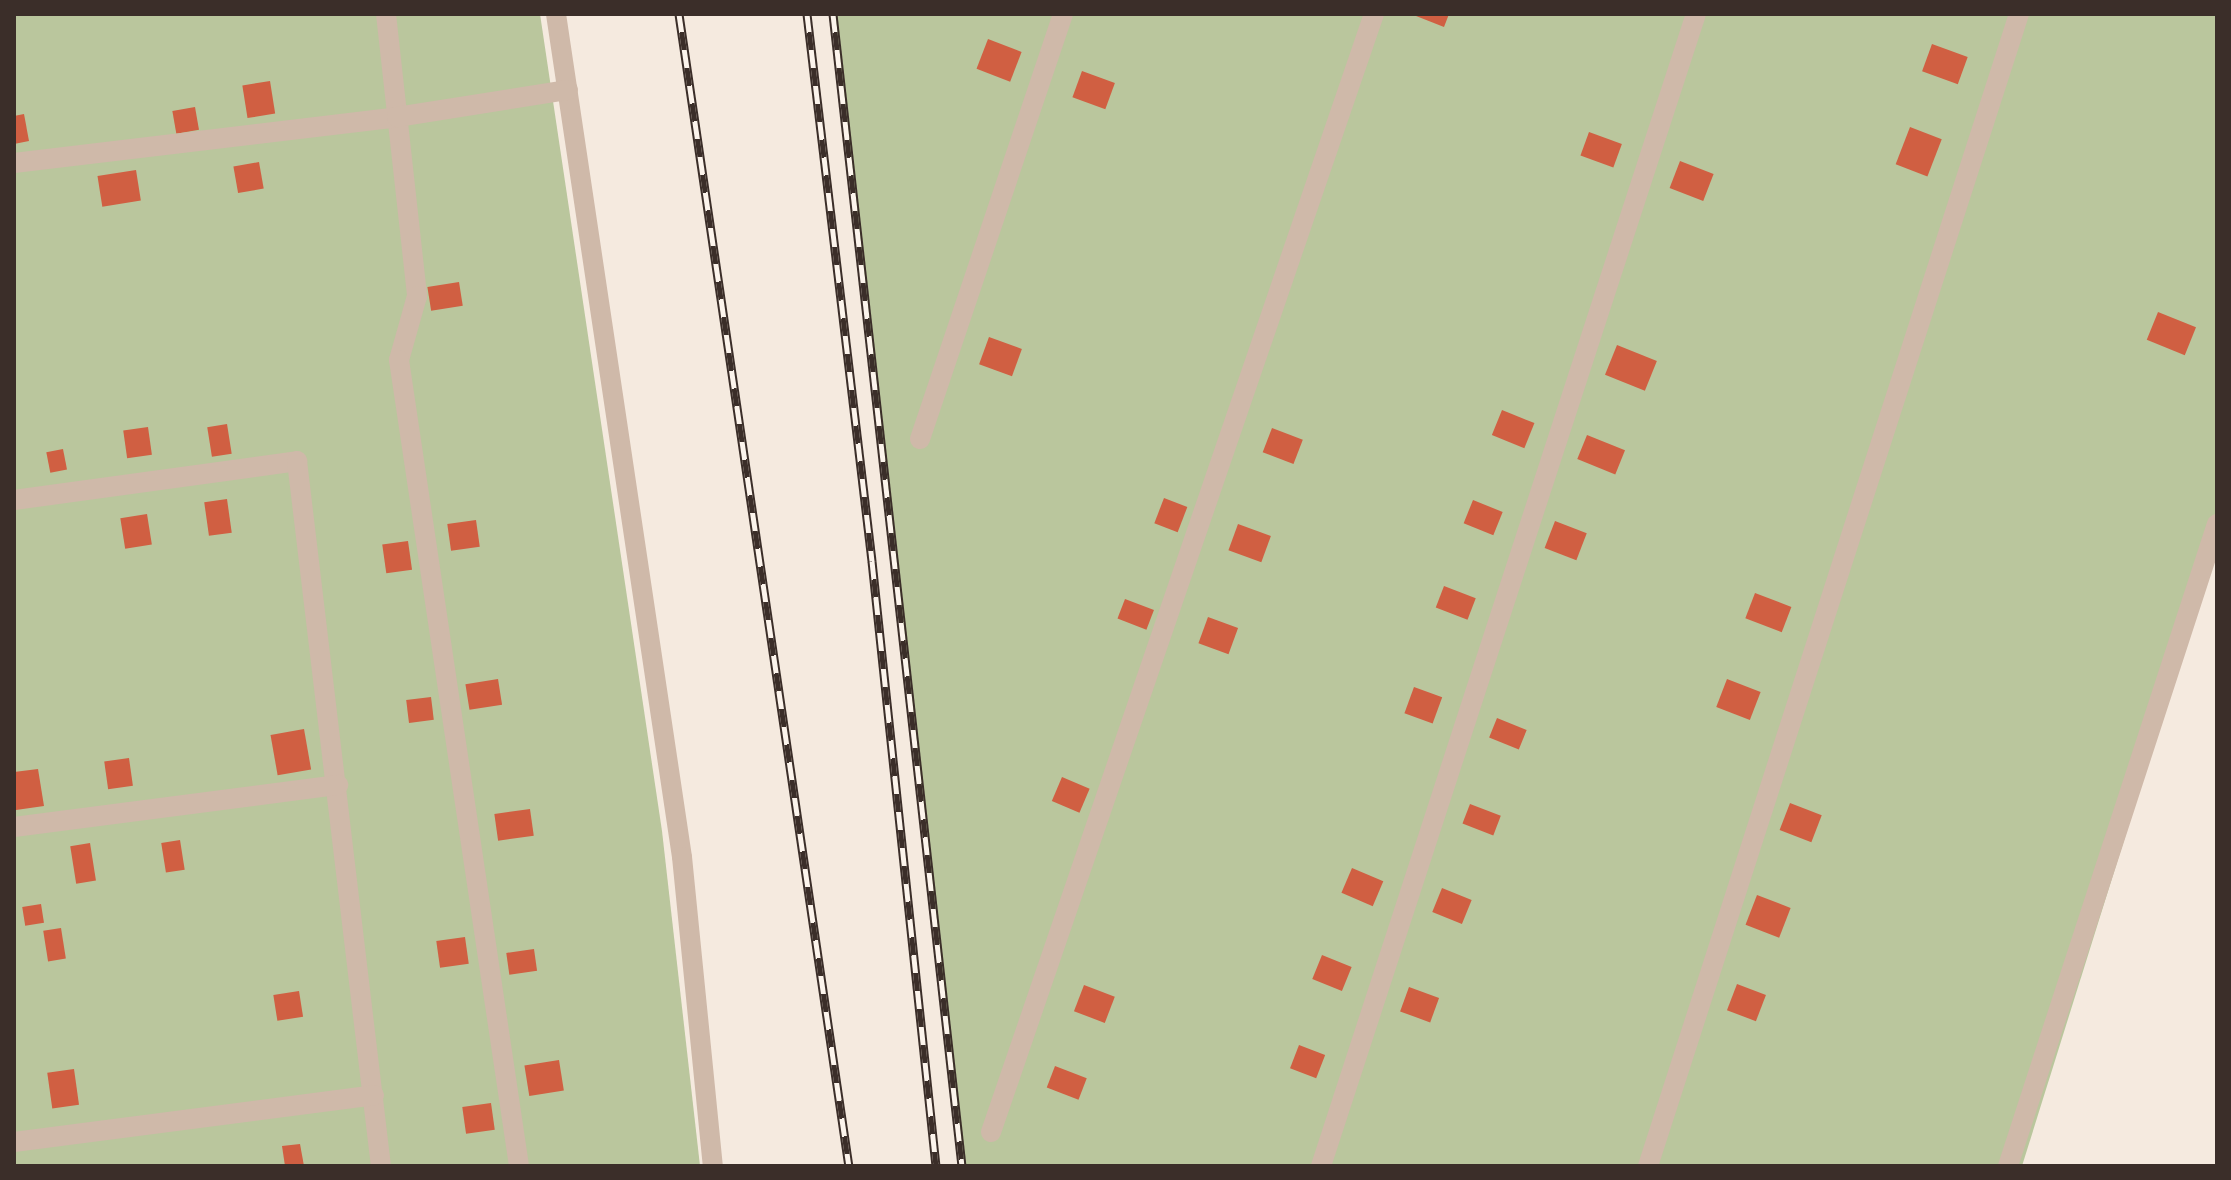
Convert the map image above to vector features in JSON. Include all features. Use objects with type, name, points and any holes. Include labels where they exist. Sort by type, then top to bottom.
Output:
[{"type":"street","points":[[386,14],[417,296],[399,360],[519,1166]]},
{"type":"street","points":[[556,14],[682,857],[713,1166]]},
{"type":"street","points":[[920,439],[1063,14]]},
{"type":"street","points":[[991,1132],[1374,14]]},
{"type":"street","points":[[1321,1166],[1696,14]]},
{"type":"street","points":[[1648,1166],[2019,14]]},
{"type":"street","points":[[14,163],[397,117],[568,90]]},
{"type":"street","points":[[14,500],[297,461],[381,1166]]},
{"type":"street","points":[[2008,1166],[2217,524]]},
{"type":"street","points":[[14,827],[338,785]]},
{"type":"street","points":[[14,1142],[374,1095]]},
{"type":"green space","points":[[14,14],[540,14],[662,831],[700,1166],[14,1166]]},
{"type":"green space","points":[[833,14],[2217,14],[2217,543],[2022,1166],[962,1166]]},
{"type":"building","points":[[1411,14],[1449,14],[1444,27]]},
{"type":"building","points":[[988,39],[1022,52],[1010,82],[977,69]]},
{"type":"building","points":[[1932,44],[1968,57],[1958,84],[1922,71]]},
{"type":"building","points":[[1082,71],[1115,83],[1105,109],[1072,97]]},
{"type":"building","points":[[270,81],[275,114],[248,118],[242,85]]},
{"type":"building","points":[[195,107],[199,130],[176,134],[172,111]]},
{"type":"building","points":[[24,114],[29,141],[14,144],[14,116]]},
{"type":"building","points":[[1910,127],[1942,139],[1927,177],[1896,164]]},
{"type":"building","points":[[1589,132],[1622,144],[1613,167],[1580,155]]},
{"type":"building","points":[[1680,161],[1714,174],[1703,201],[1670,188]]},
{"type":"building","points":[[259,162],[264,189],[238,193],[233,167]]},
{"type":"building","points":[[136,170],[141,201],[102,207],[97,176]]},
{"type":"building","points":[[459,282],[463,306],[431,311],[427,287]]},
{"type":"building","points":[[2158,312],[2196,327],[2185,355],[2147,340]]},
{"type":"building","points":[[989,337],[1022,349],[1012,376],[979,364]]},
{"type":"building","points":[[1617,345],[1657,361],[1645,391],[1605,375]]},
{"type":"building","points":[[1502,410],[1534,423],[1524,448],[1492,435]]},
{"type":"building","points":[[227,424],[232,454],[212,457],[207,427]]},
{"type":"building","points":[[148,427],[152,455],[127,458],[123,430]]},
{"type":"building","points":[[1272,428],[1303,440],[1293,464],[1263,452]]},
{"type":"building","points":[[1587,435],[1625,450],[1615,474],[1577,459]]},
{"type":"building","points":[[63,449],[67,470],[50,473],[46,452]]},
{"type":"building","points":[[1164,498],[1187,507],[1178,532],[1154,523]]},
{"type":"building","points":[[227,499],[232,533],[209,536],[204,502]]},
{"type":"building","points":[[1473,500],[1503,512],[1493,535],[1464,523]]},
{"type":"building","points":[[147,514],[152,545],[125,549],[120,518]]},
{"type":"building","points":[[476,520],[480,547],[451,551],[447,524]]},
{"type":"building","points":[[1555,521],[1587,533],[1576,560],[1545,548]]},
{"type":"building","points":[[1238,524],[1271,536],[1261,562],[1228,550]]},
{"type":"building","points":[[408,541],[412,570],[386,573],[382,545]]},
{"type":"building","points":[[1444,586],[1476,598],[1467,620],[1436,607]]},
{"type":"building","points":[[1755,593],[1791,607],[1782,632],[1745,618]]},
{"type":"building","points":[[1125,599],[1154,610],[1146,630],[1117,619]]},
{"type":"building","points":[[1208,617],[1238,628],[1228,654],[1198,643]]},
{"type":"building","points":[[498,679],[502,705],[469,710],[465,684]]},
{"type":"building","points":[[1727,679],[1761,692],[1750,720],[1716,707]]},
{"type":"building","points":[[1414,687],[1442,697],[1433,724],[1404,713]]},
{"type":"building","points":[[431,697],[434,720],[409,723],[406,700]]},
{"type":"building","points":[[1497,718],[1527,730],[1519,749],[1489,737]]},
{"type":"building","points":[[304,729],[311,769],[278,775],[271,735]]},
{"type":"building","points":[[129,758],[133,786],[108,789],[104,761]]},
{"type":"building","points":[[38,769],[44,806],[16,810],[14,772]]},
{"type":"building","points":[[1062,777],[1090,789],[1079,813],[1052,801]]},
{"type":"building","points":[[1790,803],[1822,815],[1811,842],[1780,830]]},
{"type":"building","points":[[1470,804],[1501,816],[1493,835],[1462,824]]},
{"type":"building","points":[[530,809],[534,836],[498,841],[494,814]]},
{"type":"building","points":[[180,840],[185,870],[166,873],[161,843]]},
{"type":"building","points":[[90,843],[96,881],[76,884],[70,846]]},
{"type":"building","points":[[1352,868],[1383,881],[1373,906],[1341,893]]},
{"type":"building","points":[[1442,888],[1472,900],[1462,924],[1432,912]]},
{"type":"building","points":[[1757,895],[1791,908],[1779,938],[1746,925]]},
{"type":"building","points":[[41,904],[44,923],[25,926],[22,907]]},
{"type":"building","points":[[61,928],[66,959],[48,961],[43,931]]},
{"type":"building","points":[[465,937],[469,964],[440,968],[436,941]]},
{"type":"building","points":[[534,949],[537,971],[509,975],[506,953]]},
{"type":"building","points":[[1322,955],[1352,967],[1342,991],[1312,979]]},
{"type":"building","points":[[1737,984],[1766,995],[1756,1021],[1727,1010]]},
{"type":"building","points":[[1084,985],[1115,997],[1105,1023],[1074,1011]]},
{"type":"building","points":[[1409,987],[1439,998],[1430,1022],[1400,1011]]},
{"type":"building","points":[[299,991],[303,1017],[277,1021],[273,995]]},
{"type":"building","points":[[1299,1045],[1325,1055],[1316,1078],[1290,1068]]},
{"type":"building","points":[[559,1060],[564,1091],[529,1096],[524,1065]]},
{"type":"building","points":[[1055,1066],[1087,1078],[1078,1100],[1047,1087]]},
{"type":"building","points":[[74,1069],[79,1105],[52,1108],[47,1073]]},
{"type":"building","points":[[491,1103],[495,1130],[466,1134],[462,1107]]},
{"type":"building","points":[[300,1144],[304,1166],[285,1166],[282,1146]]},
{"type":"railway","points":[[679,14],[849,1166]]},
{"type":"railway","points":[[807,14],[872,561],[936,1166]]},
{"type":"railway","points":[[833,14],[962,1166]]}]
